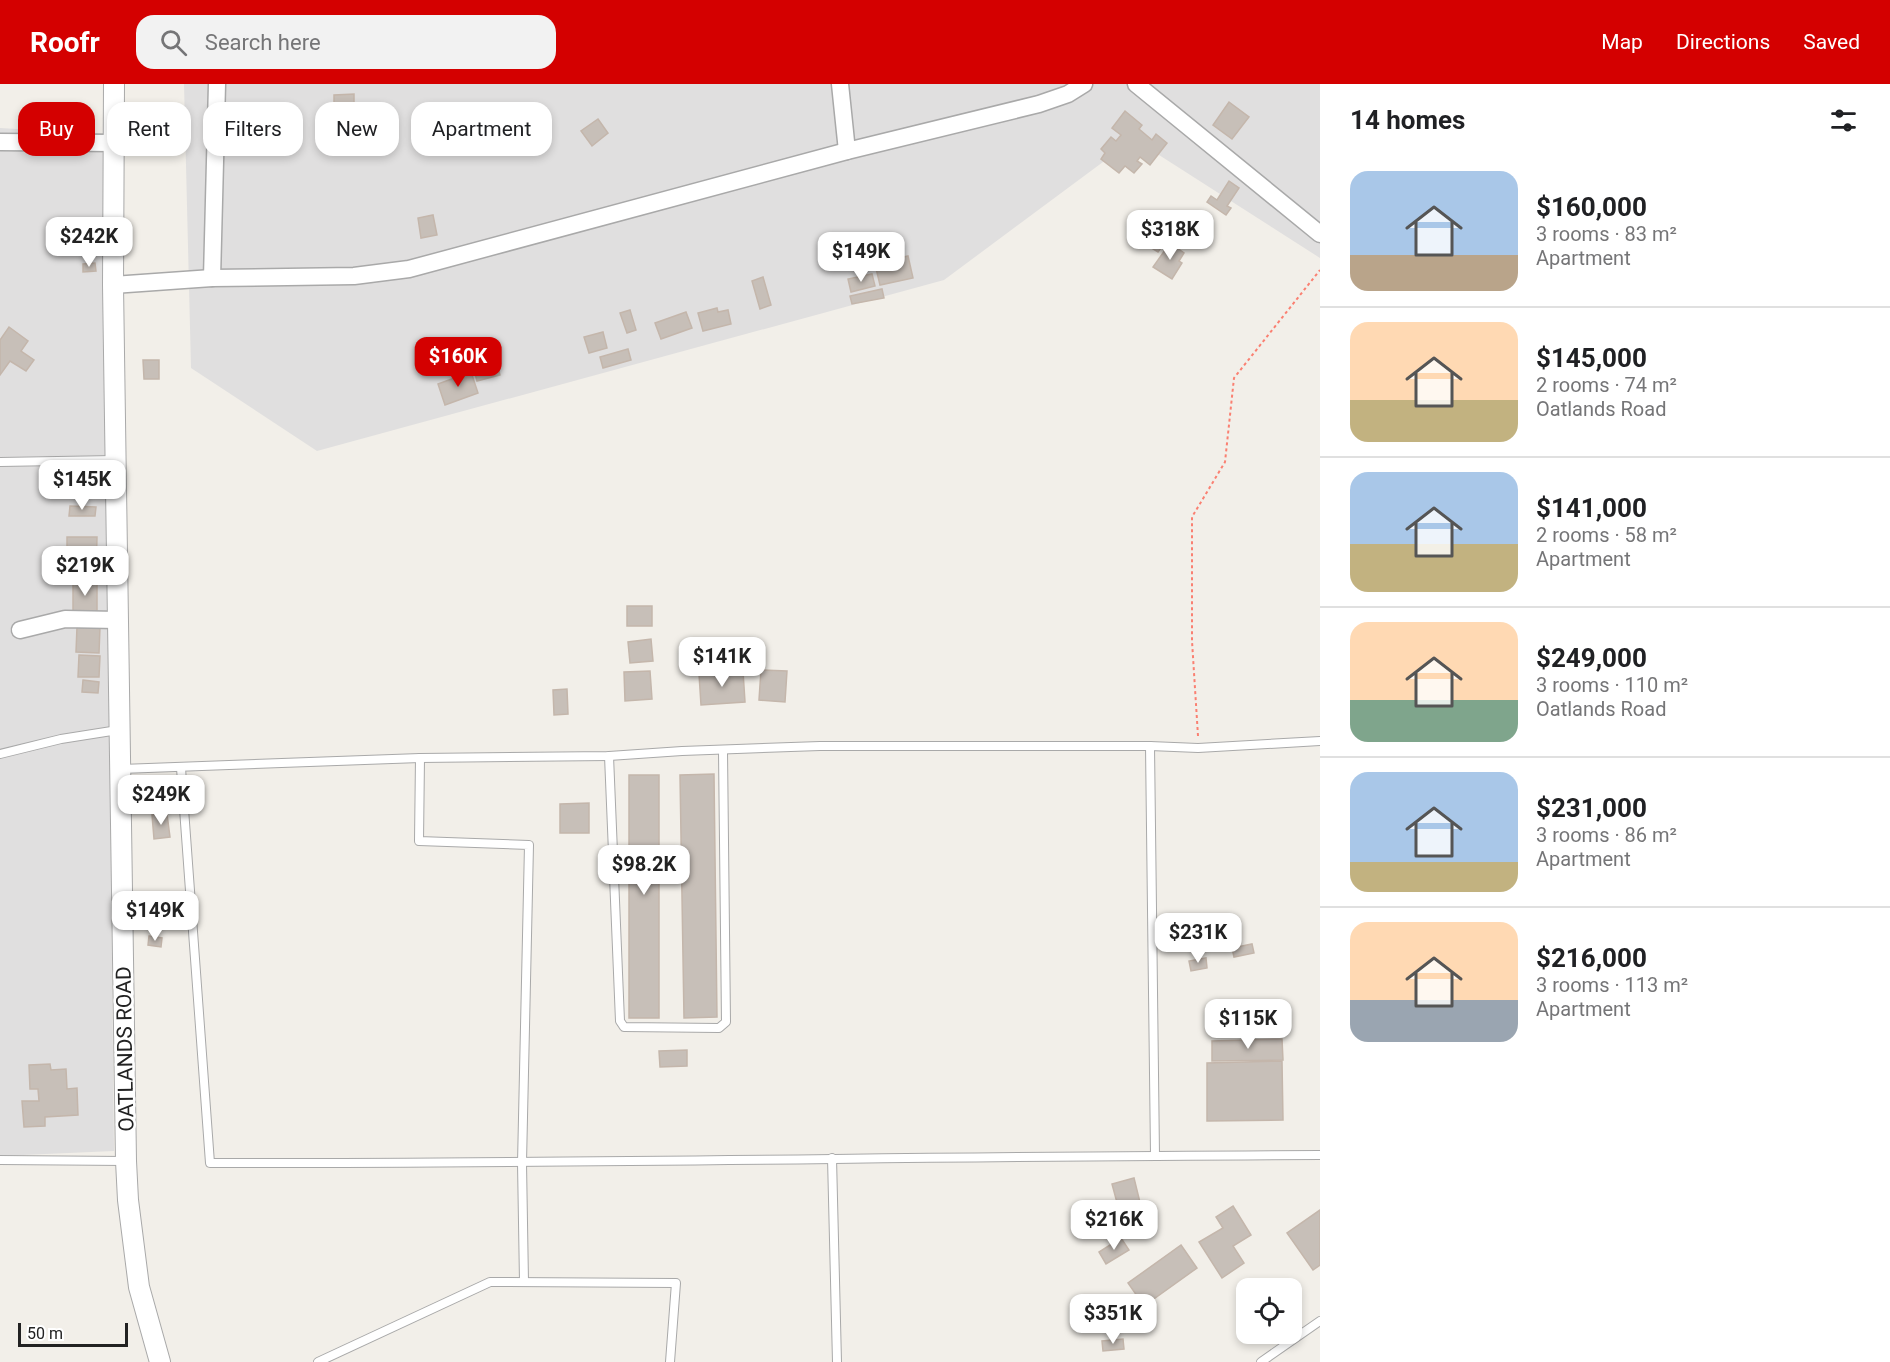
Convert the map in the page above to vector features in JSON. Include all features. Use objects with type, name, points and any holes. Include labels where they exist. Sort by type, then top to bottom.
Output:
[{"type":"street","name":"OATLANDS ROAD","points":[[114,84],[114,102]]},
{"type":"street","points":[[212,278],[217,84]]},
{"type":"street","points":[[840,84],[847,152]]},
{"type":"street","points":[[113,285],[212,278],[354,276],[409,269],[847,152],[1039,104],[1068,94],[1084,84]]},
{"type":"street","points":[[1136,84],[1320,234]]},
{"type":"street","points":[[0,142],[107,143]]},
{"type":"street","name":"OATLANDS ROAD","points":[[115,156],[113,285],[126,1161],[128,1200],[139,1287],[160,1362]]},
{"type":"street","points":[[21,630],[66,619],[117,620]]},
{"type":"lane","points":[[0,462],[116,460]]},
{"type":"lane","points":[[0,754],[61,739],[118,730]]},
{"type":"lane","points":[[119,769],[420,758],[609,756],[820,746],[1198,748],[1320,741]]},
{"type":"lane","points":[[1150,746],[1155,1155]]},
{"type":"lane","points":[[609,756],[620,1022],[624,1027],[719,1028],[726,1022],[723,751]]},
{"type":"lane","points":[[420,758],[419,841],[529,844],[522,1163],[524,1282]]},
{"type":"lane","points":[[181,768],[210,1163],[522,1163],[832,1158],[1320,1155]]},
{"type":"lane","points":[[832,1158],[837,1362]]},
{"type":"lane","points":[[0,1160],[126,1161]]},
{"type":"lane","points":[[318,1362],[490,1282],[676,1283],[670,1362]]},
{"type":"lane","points":[[1261,1362],[1320,1321]]},
{"type":"path","points":[[1198,748],[1192,641],[1192,517],[1225,462],[1234,378],[1320,270]]},
{"type":"shaded area","points":[[184,84],[1320,84],[1320,258],[1134,139],[944,280],[317,451],[191,368],[186,156],[191,156],[191,102],[184,102]]},
{"type":"shaded area","points":[[0,128],[18,129],[18,156],[95,156],[95,134],[103,134],[114,1151],[0,1156]]},
{"type":"building","points":[[354,94],[354,102],[334,102],[334,95]]},
{"type":"building","points":[[1229,102],[1249,117],[1232,139],[1213,125]]},
{"type":"building","points":[[1125,111],[1142,125],[1139,129],[1152,140],[1156,134],[1167,143],[1150,165],[1140,157],[1137,161],[1142,164],[1134,173],[1125,166],[1119,173],[1101,159],[1105,153],[1101,149],[1111,137],[1116,141],[1121,135],[1112,128]]},
{"type":"building","points":[[598,119],[608,133],[592,146],[581,131]]},
{"type":"building","points":[[1229,181],[1239,188],[1227,206],[1231,208],[1226,215],[1207,202],[1211,196],[1217,200]]},
{"type":"building","points":[[433,215],[437,235],[421,238],[418,218]]},
{"type":"building","points":[[1165,227],[1172,233],[1158,252],[1150,247]]},
{"type":"building","points":[[1170,243],[1184,253],[1179,261],[1182,263],[1172,279],[1153,267]]},
{"type":"building","points":[[908,256],[913,278],[880,285],[875,264]]},
{"type":"building","points":[[95,263],[96,271],[83,272],[83,264]]},
{"type":"building","points":[[872,274],[875,286],[851,292],[848,279]]},
{"type":"building","points":[[763,277],[771,305],[760,309],[752,281]]},
{"type":"building","points":[[882,289],[884,298],[852,304],[850,296]]},
{"type":"building","points":[[717,308],[718,312],[728,310],[731,324],[703,331],[698,313]]},
{"type":"building","points":[[630,310],[636,330],[627,333],[620,313]]},
{"type":"building","points":[[686,312],[692,328],[661,339],[655,323]]},
{"type":"building","points":[[9,327],[28,341],[21,351],[34,360],[26,371],[10,361],[0,375],[0,340]]},
{"type":"building","points":[[603,332],[607,348],[589,353],[584,337]]},
{"type":"building","points":[[628,349],[631,360],[603,368],[600,357]]},
{"type":"building","points":[[143,360],[159,360],[159,379],[144,379]]},
{"type":"building","points":[[497,364],[500,375],[477,381],[474,370]]},
{"type":"building","points":[[471,372],[478,393],[445,405],[438,384]]},
{"type":"building","points":[[69,489],[94,490],[94,498],[68,497]]},
{"type":"building","points":[[70,506],[96,507],[95,516],[69,516]]},
{"type":"building","points":[[67,537],[97,537],[96,575],[67,575]]},
{"type":"building","points":[[73,581],[97,581],[97,613],[73,613]]},
{"type":"building","points":[[627,606],[652,606],[652,626],[627,626]]},
{"type":"building","points":[[77,627],[100,627],[99,653],[76,652]]},
{"type":"building","points":[[651,639],[653,661],[630,663],[628,642]]},
{"type":"building","points":[[79,655],[100,656],[99,677],[78,677]]},
{"type":"building","points":[[761,670],[787,671],[785,702],[759,700]]},
{"type":"building","points":[[650,671],[652,699],[625,701],[624,672]]},
{"type":"building","points":[[743,671],[745,702],[701,705],[699,674]]},
{"type":"building","points":[[83,680],[99,682],[98,693],[82,692]]},
{"type":"building","points":[[567,689],[568,714],[554,715],[553,690]]},
{"type":"building","points":[[714,774],[717,1017],[684,1018],[680,775]]},
{"type":"building","points":[[629,775],[659,775],[659,1018],[629,1018]]},
{"type":"building","points":[[589,803],[589,833],[560,833],[560,804]]},
{"type":"building","points":[[167,814],[170,837],[154,839],[152,815]]},
{"type":"building","points":[[149,936],[162,938],[161,947],[148,945]]},
{"type":"building","points":[[1252,944],[1254,953],[1234,957],[1232,948]]},
{"type":"building","points":[[1206,958],[1207,968],[1191,971],[1189,961]]},
{"type":"building","points":[[1282,1039],[1283,1060],[1212,1061],[1212,1041]]},
{"type":"building","points":[[687,1050],[687,1066],[660,1067],[659,1051]]},
{"type":"building","points":[[1282,1061],[1283,1120],[1207,1121],[1207,1063]]},
{"type":"building","points":[[50,1064],[51,1070],[66,1069],[67,1089],[77,1088],[78,1115],[45,1117],[45,1126],[24,1127],[22,1101],[39,1101],[38,1089],[30,1089],[29,1065]]},
{"type":"building","points":[[1134,1178],[1147,1231],[1126,1236],[1112,1184]]},
{"type":"building","points":[[1233,1206],[1251,1235],[1233,1246],[1244,1263],[1222,1278],[1199,1242],[1223,1228],[1216,1217]]},
{"type":"building","points":[[1320,1210],[1320,1265],[1313,1270],[1287,1233]]},
{"type":"building","points":[[1121,1238],[1129,1250],[1106,1264],[1099,1252]]},
{"type":"building","points":[[1181,1245],[1197,1268],[1144,1306],[1128,1283]]},
{"type":"building","points":[[1123,1339],[1124,1349],[1103,1351],[1102,1341]]}]
